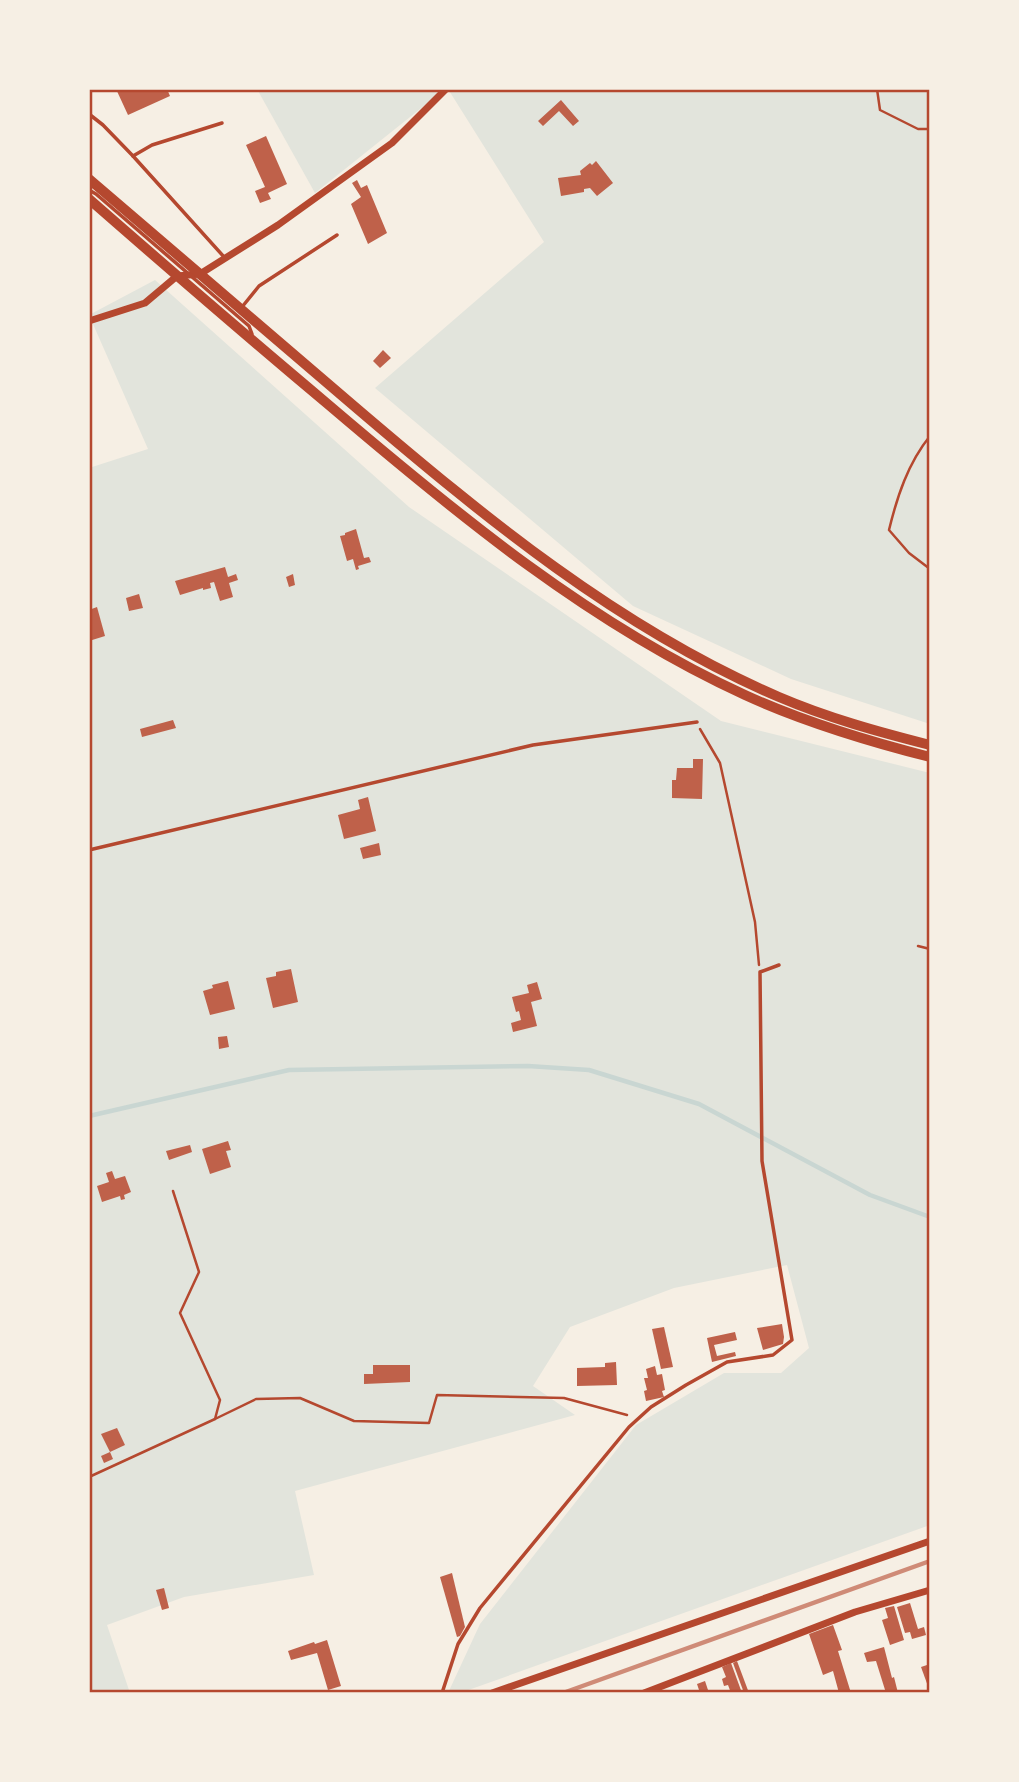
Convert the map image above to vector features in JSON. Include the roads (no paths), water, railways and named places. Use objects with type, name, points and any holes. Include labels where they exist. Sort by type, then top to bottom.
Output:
[{"type":"main road","points":[[89,179],[239,312],[452,489],[581,586],[648,630],[732,676],[779,698],[827,716],[930,745]]},
{"type":"main road","points":[[89,199],[405,470],[515,556],[600,614],[674,658],[746,695],[825,727],[930,757]]},
{"type":"street","points":[[89,321],[145,303],[177,276],[196,274],[278,225],[392,143],[446,89]]},
{"type":"street","points":[[492,1693],[930,1541]]},
{"type":"street","points":[[644,1693],[855,1612],[930,1590]]},
{"type":"lane","points":[[89,114],[133,156],[225,258]]},
{"type":"lane","points":[[133,156],[152,145],[222,123]]},
{"type":"lane","points":[[89,190],[196,274]]},
{"type":"lane","points":[[255,342],[249,326],[239,312],[259,286],[337,235]]},
{"type":"lane","points":[[89,850],[533,745],[697,722]]},
{"type":"lane","points":[[442,1693],[458,1644],[480,1608],[629,1427],[651,1407],[727,1362],[773,1355],[792,1340],[762,1161],[760,972],[779,965]]},
{"type":"waterway","points":[[89,1116],[289,1070],[528,1066],[589,1070],[699,1104],[870,1195],[930,1217]]},
{"type":"railway","points":[[563,1693],[930,1561]]}]
